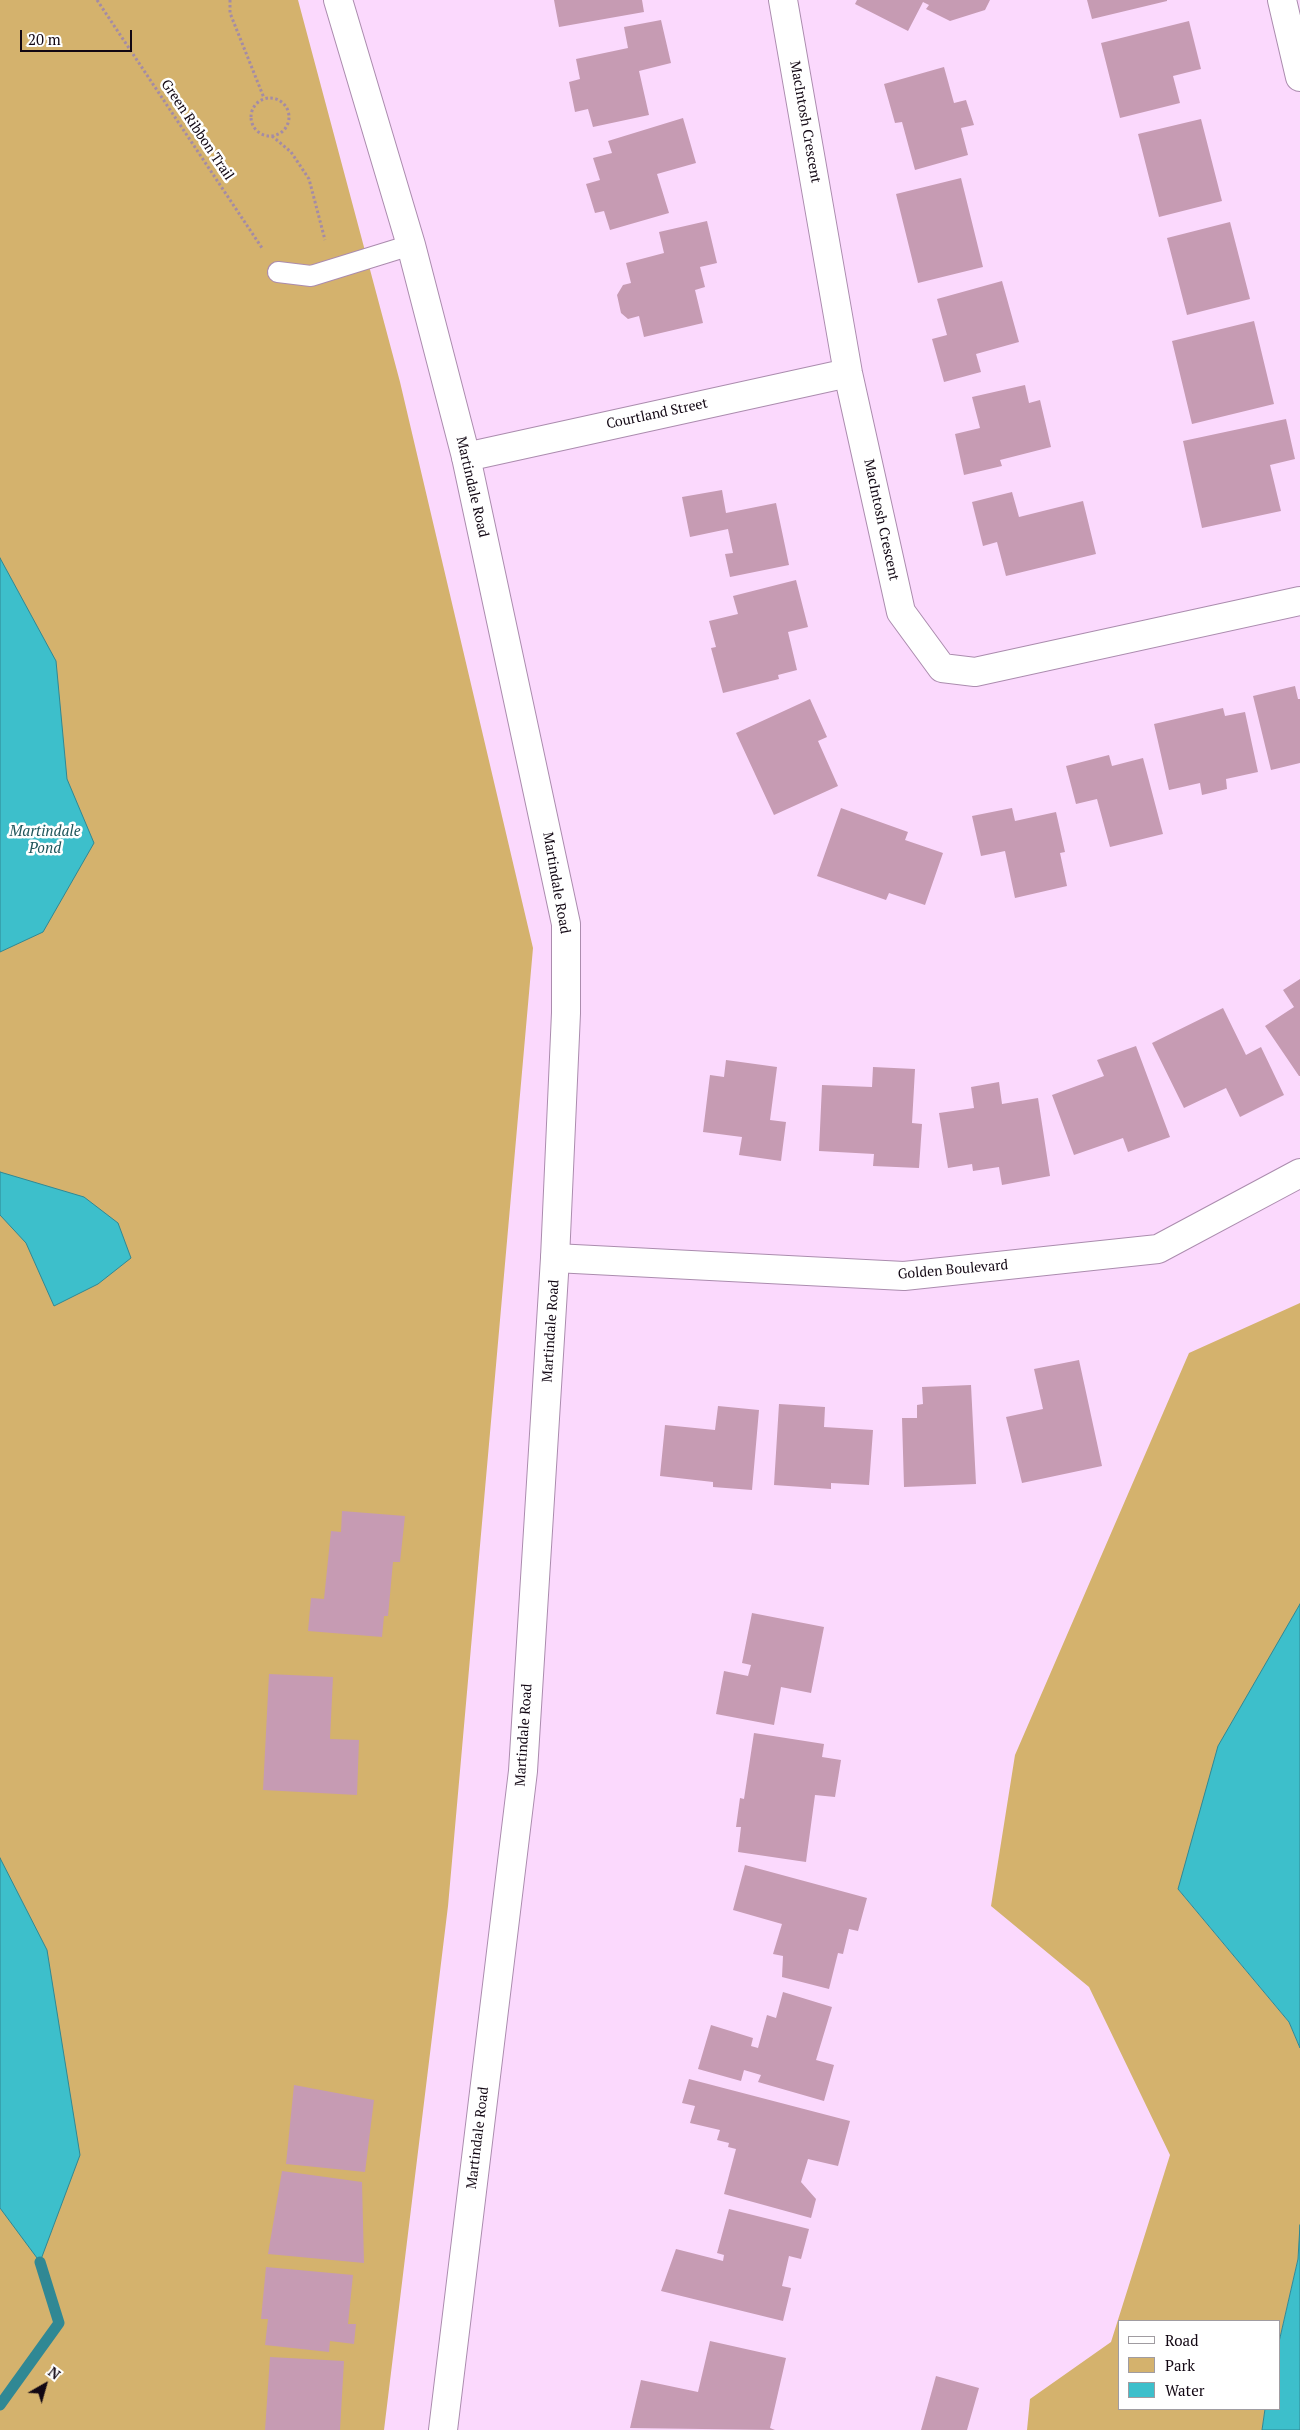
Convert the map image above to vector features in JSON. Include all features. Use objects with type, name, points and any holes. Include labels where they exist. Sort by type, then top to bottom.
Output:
[{"type":"main road","name":"Martindale Road","points":[[338,0],[411,245],[466,457],[566,924],[566,1013],[556,1258],[523,1770],[443,2430]]},
{"type":"main road","name":"MacIntosh Crescent","points":[[783,0],[848,373],[901,612],[942,668],[974,672],[1300,601]]},
{"type":"main road","points":[[1282,0],[1300,77]]},
{"type":"main road","name":"Courtland Street","points":[[466,457],[848,373]]},
{"type":"main road","name":"Golden Boulevard","points":[[556,1258],[904,1276],[1158,1249],[1300,1173]]},
{"type":"lane","points":[[278,272],[311,276],[411,245]]},
{"type":"path","name":"Green Ribbon Trail","points":[[97,0],[278,272]]},
{"type":"path","points":[[230,0],[230,13],[264,98]]},
{"type":"path","points":[[272,136],[284,131],[287,126],[289,113],[287,107],[277,99],[264,98],[254,106],[250,118],[259,134],[272,136],[291,152],[308,179],[333,269]]},
{"type":"green space","points":[[0,0],[298,0],[400,382],[533,948],[448,1906],[384,2430],[0,2430]]},
{"type":"green space","points":[[1300,1303],[1300,1606],[1178,1889],[1289,2022],[1300,2048],[1300,2231],[1298,2259],[1280,2338],[1280,2320],[1118,2320],[1118,2410],[1265,2410],[1262,2430],[1027,2430],[1030,2399],[1111,2342],[1170,2155],[1089,1987],[991,1906],[1015,1755],[1189,1353]]},
{"type":"water","name":"Martindale Pond","points":[[0,558],[56,661],[67,779],[94,843],[43,932],[0,952]]},
{"type":"water","points":[[0,1172],[84,1197],[118,1223],[131,1258],[98,1284],[54,1306],[26,1243],[0,1215]]},
{"type":"water","points":[[1300,1604],[1300,2048],[1289,2022],[1178,1889],[1218,1746]]},
{"type":"water","points":[[0,1858],[47,1950],[80,2155],[40,2262],[0,2208]]},
{"type":"water","points":[[1300,2225],[1300,2430],[1262,2430],[1265,2410],[1280,2410],[1280,2338],[1298,2259]]},
{"type":"building","points":[[554,0],[642,0],[644,12],[559,27]]},
{"type":"building","points":[[857,0],[990,0],[985,10],[950,21],[926,9],[929,5],[923,2],[908,31],[855,4]]},
{"type":"building","points":[[1087,0],[1167,0],[1167,1],[1092,19]]},
{"type":"building","points":[[661,20],[671,63],[639,71],[649,115],[593,127],[588,109],[575,112],[569,82],[580,79],[576,59],[628,48],[624,27]]},
{"type":"building","points":[[1189,21],[1201,69],[1173,76],[1180,103],[1120,118],[1101,43]]},
{"type":"building","points":[[944,67],[954,103],[966,100],[974,125],[961,128],[968,155],[915,170],[902,122],[895,123],[884,84]]},
{"type":"building","points":[[683,118],[696,163],[657,174],[669,213],[610,230],[604,211],[595,213],[586,184],[600,180],[593,158],[612,153],[608,141]]},
{"type":"building","points":[[1201,119],[1222,201],[1159,217],[1138,134]]},
{"type":"building","points":[[961,178],[983,267],[918,283],[896,194]]},
{"type":"building","points":[[707,221],[717,263],[700,267],[705,287],[695,290],[703,323],[644,337],[639,316],[628,319],[621,313],[617,295],[623,285],[631,283],[626,263],[664,253],[659,232]]},
{"type":"building","points":[[1230,222],[1250,299],[1187,315],[1167,238]]},
{"type":"building","points":[[1002,281],[1019,342],[976,354],[981,372],[944,382],[932,339],[947,335],[937,299]]},
{"type":"building","points":[[1254,321],[1274,404],[1192,424],[1172,341]]},
{"type":"building","points":[[1025,385],[1029,403],[1040,400],[1051,447],[1000,460],[1002,466],[964,475],[955,434],[980,428],[972,397]]},
{"type":"building","points":[[1286,419],[1295,459],[1270,465],[1281,511],[1202,528],[1183,441]]},
{"type":"building","points":[[722,490],[726,513],[776,503],[789,565],[730,577],[725,554],[733,553],[728,529],[690,537],[682,497]]},
{"type":"building","points":[[1012,492],[1019,517],[1083,501],[1096,554],[1006,576],[997,542],[983,546],[972,502]]},
{"type":"building","points":[[796,580],[808,627],[788,632],[797,670],[778,675],[779,679],[723,693],[711,648],[716,647],[709,621],[738,614],[733,596]]},
{"type":"building","points":[[1295,686],[1298,699],[1300,699],[1300,763],[1271,770],[1253,696]]},
{"type":"building","points":[[810,699],[827,737],[818,741],[838,786],[774,815],[736,733]]},
{"type":"building","points":[[1223,708],[1225,716],[1245,712],[1258,772],[1226,779],[1227,789],[1202,795],[1200,783],[1169,790],[1154,724]]},
{"type":"building","points":[[1109,755],[1112,766],[1143,758],[1163,834],[1110,847],[1097,799],[1076,804],[1066,766]]},
{"type":"building","points":[[841,808],[908,832],[905,840],[943,853],[925,905],[889,893],[886,900],[817,876]]},
{"type":"building","points":[[1012,808],[1015,821],[1056,812],[1065,852],[1060,853],[1067,886],[1015,898],[1005,851],[981,856],[972,816]]},
{"type":"building","points":[[1300,979],[1299,1076],[1265,1026],[1294,1007],[1283,990]]},
{"type":"building","points":[[1223,1008],[1246,1055],[1261,1047],[1284,1095],[1240,1117],[1226,1088],[1184,1108],[1152,1043]]},
{"type":"building","points":[[1136,1046],[1170,1137],[1128,1152],[1123,1138],[1074,1155],[1052,1095],[1104,1076],[1097,1060]]},
{"type":"building","points":[[726,1060],[777,1067],[770,1120],[786,1122],[781,1161],[739,1155],[742,1137],[703,1132],[710,1075],[724,1077]]},
{"type":"building","points":[[873,1067],[915,1069],[912,1123],[922,1124],[919,1168],[873,1166],[874,1154],[819,1151],[822,1085],[872,1087]]},
{"type":"building","points":[[999,1082],[1002,1104],[1038,1098],[1050,1176],[1002,1185],[999,1167],[973,1171],[972,1164],[948,1168],[939,1113],[974,1108],[971,1087]]},
{"type":"building","points":[[1079,1360],[1102,1466],[1022,1483],[1006,1417],[1043,1409],[1034,1369]]},
{"type":"building","points":[[971,1385],[976,1484],[904,1487],[902,1418],[917,1418],[917,1405],[923,1404],[922,1387]]},
{"type":"building","points":[[779,1404],[825,1407],[824,1427],[873,1430],[869,1485],[831,1483],[831,1489],[774,1485]]},
{"type":"building","points":[[718,1406],[759,1410],[752,1490],[713,1487],[713,1482],[660,1476],[665,1425],[715,1430]]},
{"type":"building","points":[[342,1511],[405,1516],[400,1562],[393,1562],[388,1616],[384,1616],[382,1637],[308,1631],[311,1598],[324,1599],[331,1531],[341,1532]]},
{"type":"building","points":[[752,1613],[824,1627],[811,1693],[781,1687],[774,1725],[716,1714],[724,1671],[748,1676],[751,1665],[742,1663]]},
{"type":"building","points":[[269,1674],[333,1677],[330,1739],[359,1740],[357,1795],[263,1790]]},
{"type":"building","points":[[754,1733],[824,1744],[822,1757],[841,1760],[835,1797],[815,1795],[806,1862],[738,1852],[741,1827],[736,1827],[740,1798],[744,1799]]},
{"type":"building","points":[[745,1865],[867,1898],[858,1931],[849,1929],[843,1954],[838,1953],[829,1989],[782,1977],[783,1956],[773,1954],[782,1924],[733,1910]]},
{"type":"building","points":[[783,1992],[832,2007],[816,2060],[834,2065],[824,2101],[758,2082],[761,2075],[744,2070],[741,2081],[698,2069],[711,2025],[753,2038],[751,2046],[758,2048],[767,2015],[776,2018]]},
{"type":"building","points":[[689,2079],[850,2121],[838,2166],[808,2159],[801,2182],[816,2199],[811,2218],[724,2194],[736,2149],[728,2147],[729,2143],[717,2140],[720,2130],[690,2123],[695,2106],[682,2103]]},
{"type":"building","points":[[294,2085],[374,2100],[365,2172],[286,2164]]},
{"type":"building","points":[[282,2171],[362,2182],[364,2263],[268,2254]]},
{"type":"building","points":[[729,2209],[809,2229],[801,2259],[789,2256],[782,2286],[791,2288],[783,2321],[661,2291],[676,2249],[723,2261],[724,2255],[717,2253]]},
{"type":"building","points":[[266,2267],[353,2275],[348,2324],[356,2324],[354,2344],[330,2341],[329,2352],[265,2345],[268,2319],[261,2319]]},
{"type":"building","points":[[710,2341],[786,2358],[770,2428],[775,2430],[630,2428],[641,2380],[698,2392]]},
{"type":"building","points":[[270,2357],[344,2361],[340,2430],[265,2430]]},
{"type":"building","points":[[936,2376],[979,2388],[967,2430],[921,2430]]},
{"type":"waterway","points":[[0,2405],[59,2323],[40,2262]]}]
